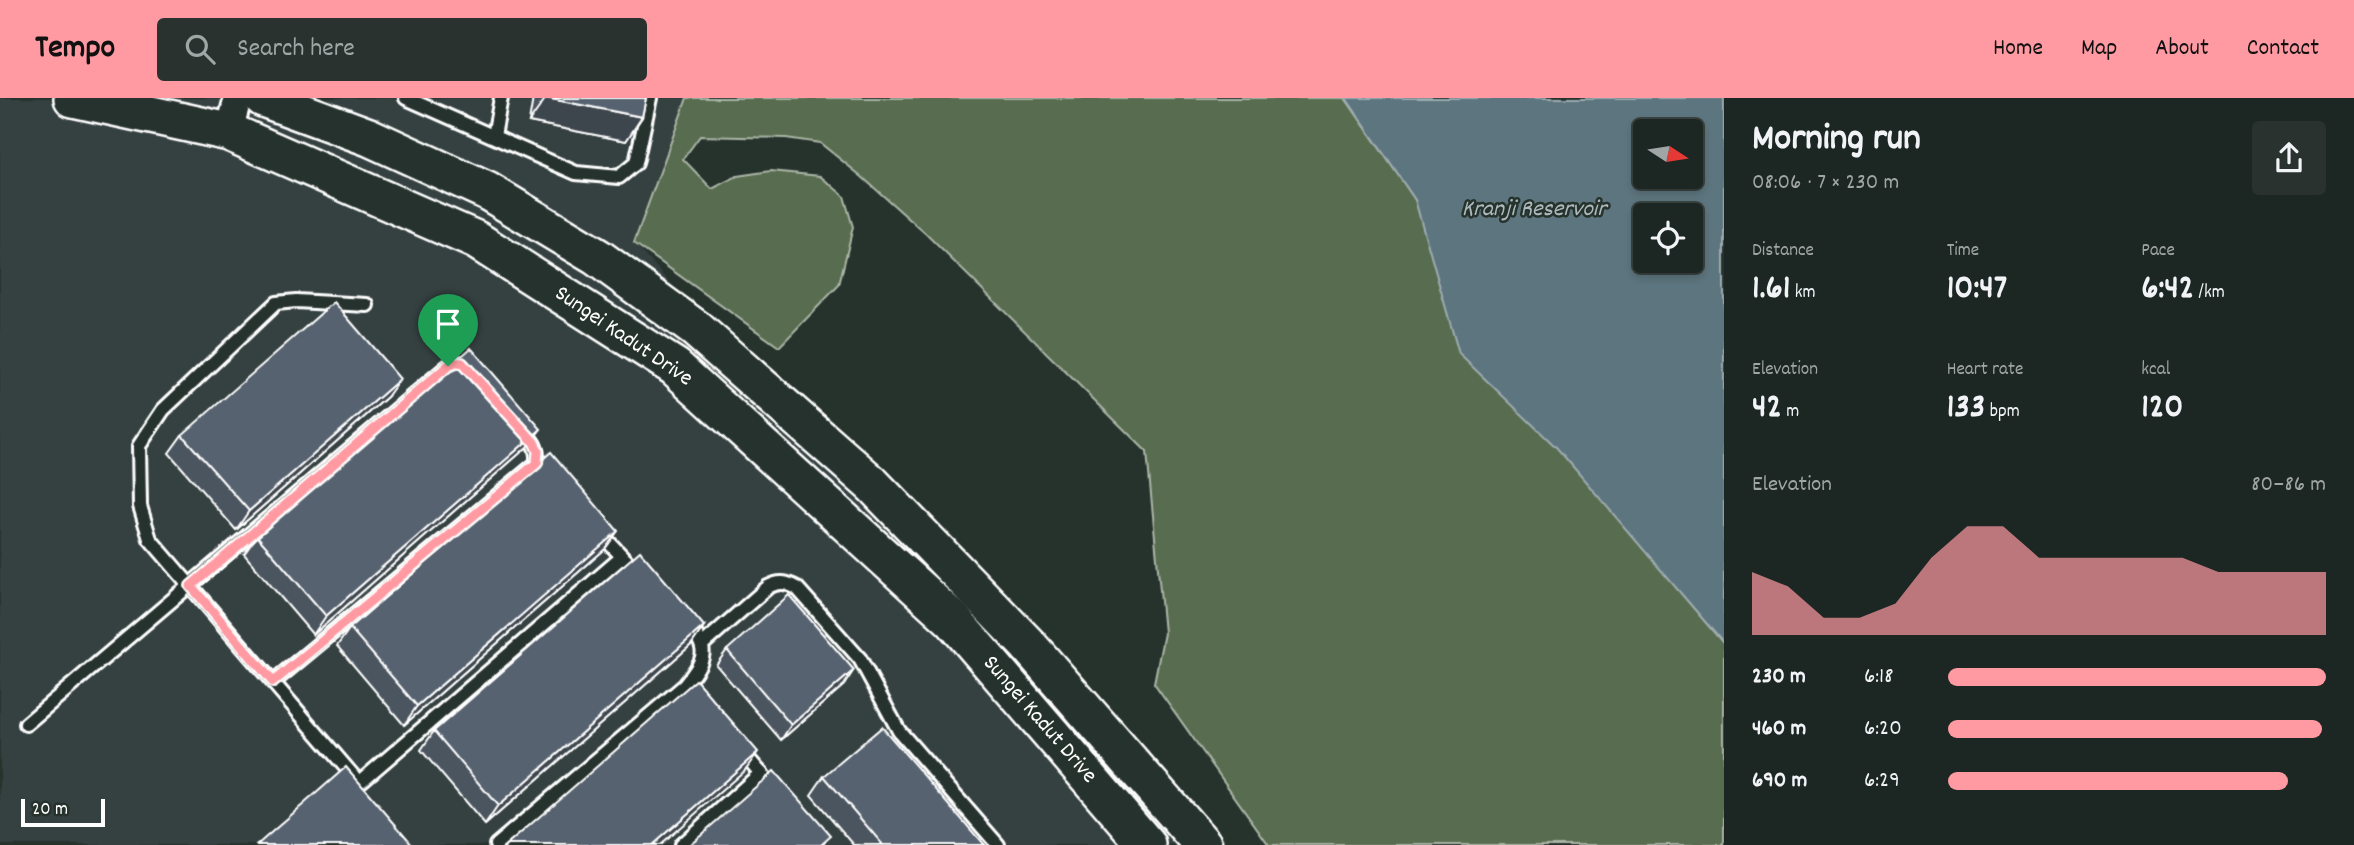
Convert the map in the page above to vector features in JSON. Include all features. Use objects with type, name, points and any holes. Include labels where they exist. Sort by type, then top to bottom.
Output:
[{"type":"main road","name":"Sungei Kadut Drive","points":[[73,98],[229,132],[476,240],[675,367],[953,620],[1147,845]]},
{"type":"main road","name":"Sungei Kadut Drive","points":[[263,98],[369,137],[487,191],[597,257],[696,328],[872,484],[1028,645],[1203,845]]},
{"type":"street","points":[[229,132],[238,98]]},
{"type":"lane","points":[[406,98],[576,173],[619,177],[636,163],[650,98]]},
{"type":"lane","points":[[494,136],[501,98]]},
{"type":"lane","points":[[367,305],[296,301],[276,303],[163,410],[139,446],[140,506],[150,539],[364,788],[622,556]]},
{"type":"lane","points":[[26,724],[448,366],[462,363],[471,373]]},
{"type":"lane","points":[[516,422],[534,442],[538,451],[537,463],[560,491]]},
{"type":"lane","points":[[273,682],[537,463]]},
{"type":"lane","points":[[587,519],[650,586]]},
{"type":"lane","points":[[703,644],[768,587],[777,582],[788,583],[797,588],[860,659],[899,731],[998,845]]},
{"type":"lane","points":[[496,845],[689,690],[703,656],[703,644],[678,615]]},
{"type":"lane","points":[[727,734],[788,804]]},
{"type":"lane","points":[[681,845],[761,773]]},
{"type":"shaded area","points":[[0,98],[687,98],[634,243],[1187,845],[0,845]]},
{"type":"green space","points":[[687,98],[1345,98],[1416,201],[1556,445],[1724,644],[1724,845],[1269,845],[1154,683],[1164,633],[1147,452],[926,234],[820,143],[786,138],[700,136],[683,159],[712,189],[737,176],[771,171],[820,176],[844,196],[853,227],[839,285],[779,347],[634,243]]},
{"type":"water","name":"Kranji Reservoir","points":[[1346,98],[1724,98],[1724,644],[1557,448],[1459,354],[1415,200]]},
{"type":"building","points":[[546,98],[646,98],[642,117]]},
{"type":"building","points":[[334,302],[400,379],[249,511],[182,435]]},
{"type":"building","points":[[471,348],[541,429],[326,616],[257,536]]},
{"type":"building","points":[[551,452],[618,531],[417,706],[350,628]]},
{"type":"building","points":[[640,551],[704,626],[498,806],[434,731]]},
{"type":"building","points":[[789,595],[854,670],[791,725],[727,650]]},
{"type":"building","points":[[696,680],[758,752],[652,845],[507,845]]},
{"type":"building","points":[[882,727],[984,845],[883,845],[824,776]]},
{"type":"building","points":[[346,767],[413,845],[257,845]]},
{"type":"building","points":[[774,771],[831,836],[821,845],[689,845]]},
{"type":"route","points":[[462,363],[534,442],[538,451],[537,463],[273,682],[191,586],[448,366],[462,363]]}]
